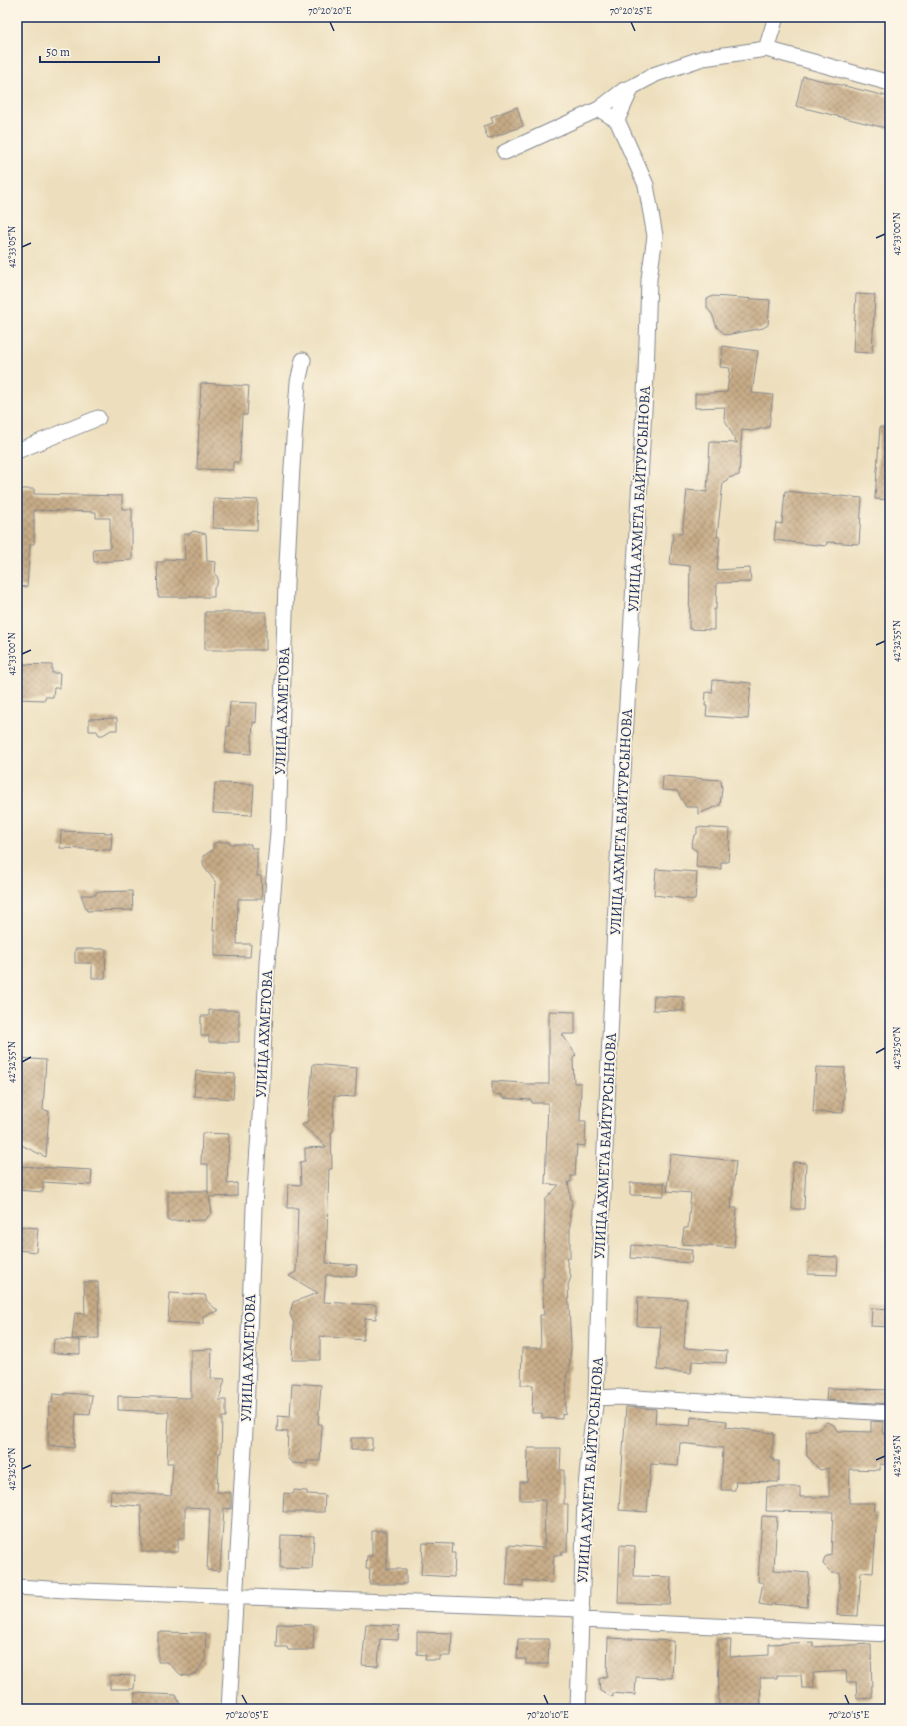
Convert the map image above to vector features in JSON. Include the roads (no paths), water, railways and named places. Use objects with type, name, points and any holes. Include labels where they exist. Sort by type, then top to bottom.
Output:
[{"type":"street","points":[[766,49],[776,17]]},
{"type":"street","points":[[505,152],[599,109],[624,90],[656,74],[703,58],[766,49],[890,82]]},
{"type":"street","points":[[599,109],[617,120],[632,87]]},
{"type":"street","name":"УЛИЦА АХМЕТА БАЙТУРСЫНОВА","points":[[578,1709],[586,1497],[591,1435],[596,1398],[600,1259],[618,860],[646,375],[649,280],[655,236],[646,185],[617,120]]},
{"type":"street","name":"УЛИЦА АХМЕТОВА","points":[[229,1709],[246,1412],[254,1215],[267,963],[278,832],[286,584],[292,467],[298,382],[303,360]]},
{"type":"street","points":[[17,451],[98,418]]},
{"type":"street","points":[[596,1398],[618,1397],[890,1413]]},
{"type":"street","points":[[17,1587],[83,1591],[235,1596],[890,1634]]}]
